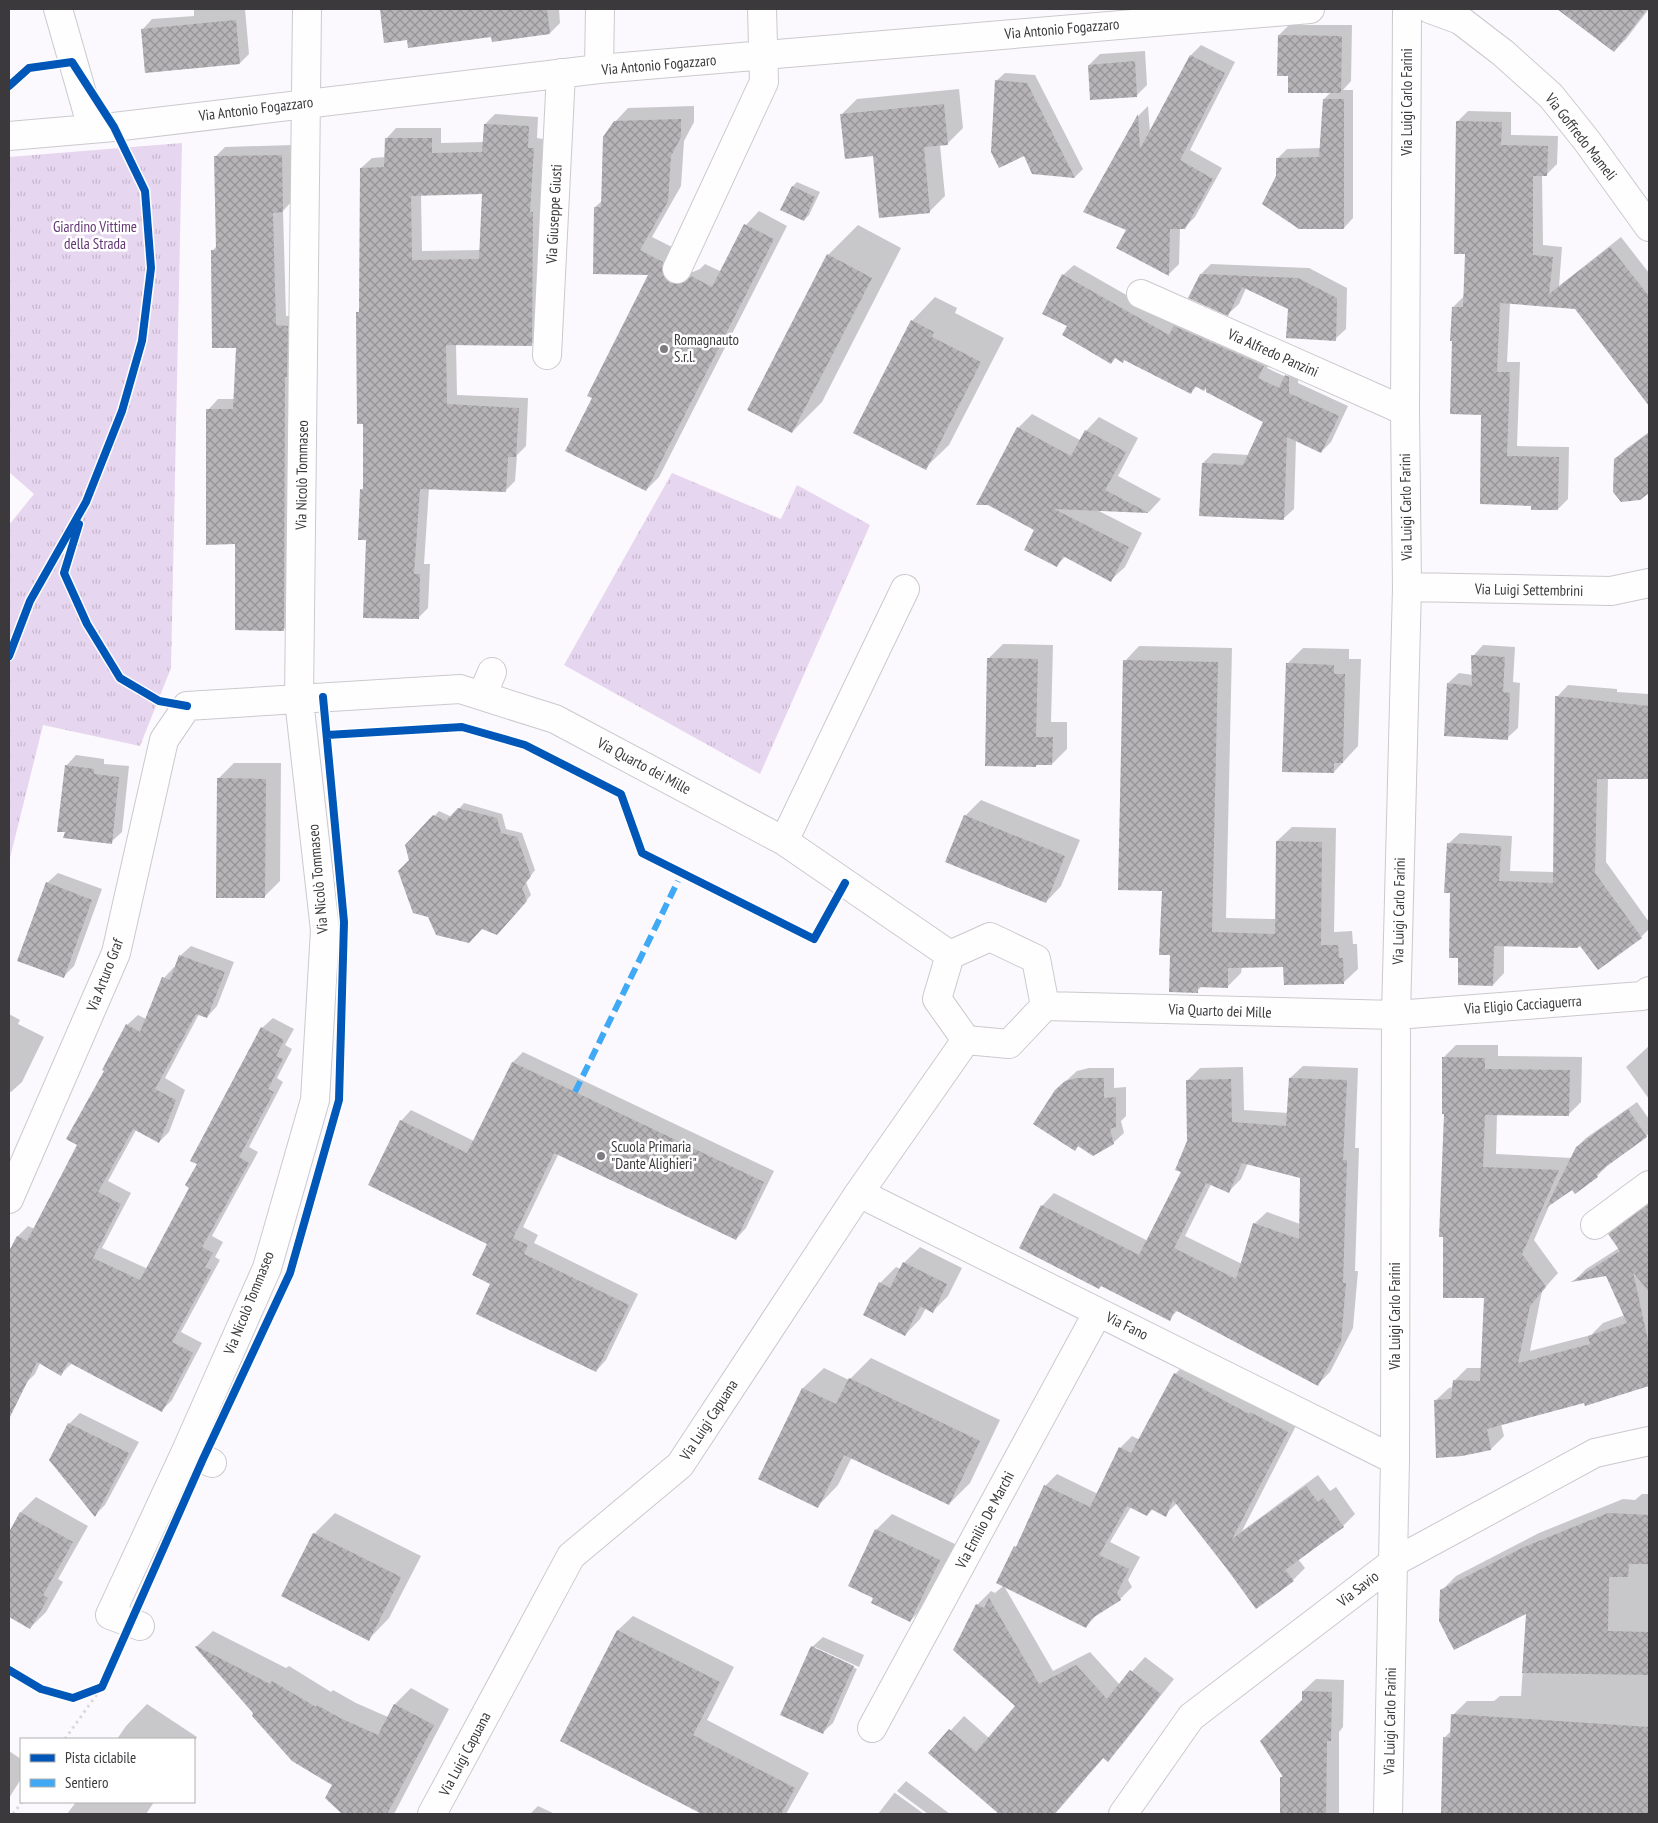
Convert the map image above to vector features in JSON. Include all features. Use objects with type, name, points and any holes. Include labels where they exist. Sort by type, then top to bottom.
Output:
[{"type":"street","points":[[58,9],[92,128]]},
{"type":"street","name":"Via Nicolò Tommaseo","points":[[140,1626],[110,1615],[186,1451],[266,1268],[315,1100],[325,930],[300,700],[307,9]]},
{"type":"street","points":[[599,69],[600,9]]},
{"type":"street","points":[[677,270],[764,82],[762,9]]},
{"type":"street","name":"Via Antonio Fogazzaro","points":[[9,136],[561,73],[762,55],[1051,19],[1310,9]]},
{"type":"street","name":"Via Luigi Carlo Farini","points":[[1388,1814],[1394,1562],[1396,1015],[1407,588],[1404,411],[1407,9]]},
{"type":"street","name":"Via Goffredo Mameli","points":[[1430,9],[1460,20],[1503,53],[1551,96],[1587,141],[1649,227]]},
{"type":"street","name":"Via Giuseppe Giusti","points":[[546,355],[561,73]]},
{"type":"street","name":"Via Alfredo Panzini","points":[[1141,294],[1404,411]]},
{"type":"street","name":"Via Luigi Settembrini","points":[[1407,588],[1611,591],[1649,583]]},
{"type":"street","points":[[784,841],[905,589]]},
{"type":"street","points":[[482,696],[492,672]]},
{"type":"street","name":"Via Quarto dei Mille","points":[[164,740],[187,706],[460,689],[555,719],[784,841],[950,955]]},
{"type":"street","name":"Via Arturo Graf","points":[[9,1199],[116,953],[164,740]]},
{"type":"street","points":[[990,937],[1036,959],[1045,1006],[1009,1044],[966,1040],[937,999],[950,955],[990,937]]},
{"type":"street","name":"Via Eligio Cacciaguerra","points":[[1396,1015],[1642,996],[1649,991]]},
{"type":"street","name":"Via Quarto dei Mille","points":[[1045,1006],[1396,1015]]},
{"type":"street","name":"Via Luigi Capuana","points":[[432,1814],[571,1556],[680,1465],[859,1193],[966,1040]]},
{"type":"street","points":[[1595,1225],[1649,1185]]},
{"type":"street","name":"Via Fano","points":[[859,1193],[1395,1460]]},
{"type":"street","name":"Via Emilio De Marchi","points":[[872,1728],[1098,1312]]},
{"type":"street","name":"Via Savio","points":[[1123,1814],[1191,1717],[1394,1562],[1595,1453],[1649,1441]]},
{"type":"street","points":[[186,1451],[212,1462]]},
{"type":"path","points":[[67,1738],[102,1687],[105,1679]]},
{"type":"path","points":[[87,1692],[102,1687]]},
{"type":"path","points":[[13,1814],[21,1803]]},
{"type":"green space","name":"Giardino Vittime della Strada","points":[[182,143],[171,668],[140,746],[43,725],[9,862],[9,525],[34,494],[9,472],[9,157]]},
{"type":"green space","points":[[672,473],[781,519],[797,485],[870,525],[760,774],[564,665]]},
{"type":"building","points":[[380,9],[547,9],[550,34],[492,42],[491,37],[408,48],[407,40],[384,43]]},
{"type":"building","points":[[1557,9],[1647,9],[1614,52]]},
{"type":"building","points":[[236,20],[240,64],[145,73],[141,29]]},
{"type":"building","points":[[1278,35],[1342,36],[1341,93],[1288,93],[1288,76],[1277,76]]},
{"type":"building","points":[[1190,55],[1225,73],[1180,160],[1213,179],[1185,229],[1170,229],[1169,276],[1116,248],[1126,230],[1083,212],[1138,114],[1140,149]]},
{"type":"building","points":[[1135,61],[1137,97],[1090,100],[1088,65]]},
{"type":"building","points":[[995,80],[1027,83],[1075,178],[1032,174],[1024,156],[999,168],[991,152]]},
{"type":"building","points":[[1323,99],[1344,99],[1344,229],[1299,229],[1262,204],[1276,176],[1276,158],[1319,157]]},
{"type":"building","points":[[944,104],[948,145],[924,147],[930,213],[879,218],[873,156],[845,159],[840,114]]},
{"type":"building","points":[[681,119],[681,137],[671,156],[668,201],[640,250],[663,262],[662,271],[670,283],[679,284],[691,276],[712,287],[744,224],[774,239],[646,491],[565,451],[592,398],[587,396],[648,275],[593,274],[594,207],[601,207],[603,137],[614,121]]},
{"type":"building","points":[[1456,121],[1502,122],[1501,145],[1548,146],[1547,176],[1533,176],[1533,255],[1553,257],[1549,294],[1610,247],[1649,296],[1649,406],[1575,309],[1500,303],[1497,372],[1510,372],[1507,456],[1559,457],[1558,510],[1531,510],[1531,506],[1480,504],[1481,415],[1450,414],[1452,307],[1463,307],[1465,254],[1454,254]]},
{"type":"building","points":[[484,124],[529,126],[528,148],[534,148],[530,212],[533,212],[532,346],[446,345],[447,404],[519,408],[516,457],[508,457],[506,492],[420,489],[414,574],[420,574],[419,619],[363,618],[366,540],[358,540],[360,489],[363,490],[363,424],[357,424],[356,312],[359,312],[360,168],[384,167],[385,138],[432,138],[432,153],[482,152]],"holes":[[[482,194],[479,259],[412,260],[411,196]]]},
{"type":"building","points":[[282,155],[283,212],[273,213],[276,325],[288,326],[287,377],[285,377],[284,631],[235,630],[235,544],[206,545],[206,409],[233,409],[236,348],[212,348],[211,250],[216,250],[214,156]]},
{"type":"building","points":[[792,186],[815,197],[804,221],[780,210]]},
{"type":"building","points":[[827,254],[872,278],[792,433],[747,410]]},
{"type":"building","points":[[1062,274],[1169,335],[1174,326],[1264,366],[1258,378],[1279,388],[1285,375],[1289,377],[1289,393],[1339,416],[1321,453],[1287,437],[1284,520],[1199,516],[1202,463],[1243,465],[1263,422],[1206,392],[1206,388],[1204,391],[1195,386],[1191,394],[1124,360],[1123,363],[1115,358],[1111,364],[1062,335],[1067,326],[1042,314]]},
{"type":"building","points":[[1200,274],[1298,278],[1337,298],[1336,341],[1286,338],[1288,309],[1242,287],[1228,316],[1188,298]]},
{"type":"building","points":[[911,320],[934,332],[932,337],[981,362],[926,470],[853,433]]},
{"type":"building","points":[[1017,427],[1071,456],[1085,430],[1126,452],[1105,490],[1149,513],[1054,509],[1129,547],[1111,582],[1063,556],[1057,567],[1024,550],[1034,530],[988,505],[976,505]]},
{"type":"building","points":[[1649,433],[1649,493],[1640,500],[1621,502],[1613,492],[1614,459]]},
{"type":"building","points":[[1471,655],[1505,657],[1503,692],[1510,693],[1508,740],[1444,736],[1447,683],[1472,686]]},
{"type":"building","points":[[987,658],[1038,659],[1036,737],[1053,737],[1052,765],[1036,765],[1036,767],[985,766]]},
{"type":"building","points":[[1123,660],[1218,662],[1212,932],[1275,934],[1276,841],[1322,842],[1321,945],[1338,945],[1339,958],[1343,958],[1344,984],[1284,985],[1283,967],[1228,968],[1228,988],[1198,987],[1198,993],[1169,992],[1170,955],[1159,955],[1162,891],[1118,890]]},
{"type":"building","points":[[1286,663],[1334,665],[1334,674],[1345,674],[1343,763],[1334,763],[1334,773],[1282,772]]},
{"type":"building","points":[[1555,696],[1649,706],[1649,779],[1597,779],[1595,873],[1642,938],[1598,970],[1580,946],[1577,948],[1494,946],[1493,986],[1458,985],[1458,958],[1449,958],[1450,893],[1444,893],[1447,843],[1501,846],[1499,881],[1553,883]]},
{"type":"building","points":[[65,765],[94,769],[94,774],[119,777],[112,844],[63,838],[65,832],[57,832]]},
{"type":"building","points":[[217,778],[266,779],[265,898],[216,898]]},
{"type":"building","points":[[458,808],[497,818],[501,833],[517,837],[531,876],[522,888],[527,901],[497,935],[482,929],[469,943],[436,935],[428,917],[413,913],[398,871],[409,860],[405,845],[433,815],[446,821]]},
{"type":"building","points":[[964,815],[1065,856],[1046,903],[945,862]]},
{"type":"building","points":[[46,882],[92,900],[64,978],[17,961]]},
{"type":"building","points":[[179,955],[225,972],[207,1018],[196,1014],[155,1089],[176,1100],[159,1143],[133,1129],[98,1192],[121,1204],[93,1258],[140,1280],[189,1188],[185,1185],[197,1164],[190,1161],[261,1027],[284,1040],[276,1056],[283,1059],[268,1089],[274,1092],[239,1157],[249,1163],[202,1247],[213,1253],[205,1267],[211,1270],[172,1342],[193,1353],[162,1412],[68,1362],[61,1376],[37,1362],[9,1419],[9,1251],[17,1236],[27,1241],[77,1145],[66,1139],[104,1071],[102,1070],[126,1024],[140,1032],[162,977],[170,980]]},
{"type":"building","points":[[1442,1057],[1485,1058],[1485,1069],[1570,1070],[1569,1116],[1485,1115],[1483,1167],[1559,1170],[1522,1254],[1546,1287],[1530,1306],[1518,1363],[1590,1344],[1588,1336],[1627,1323],[1606,1276],[1571,1282],[1620,1251],[1608,1234],[1649,1204],[1649,1292],[1633,1272],[1649,1345],[1649,1386],[1585,1406],[1584,1403],[1487,1429],[1491,1450],[1462,1456],[1436,1458],[1434,1400],[1451,1399],[1453,1380],[1480,1381],[1484,1298],[1443,1298],[1443,1237],[1439,1237],[1444,1114],[1442,1114]]},
{"type":"building","points":[[512,1062],[764,1182],[736,1240],[554,1153],[513,1238],[528,1245],[524,1254],[629,1305],[596,1372],[476,1314],[490,1284],[472,1275],[487,1244],[368,1185],[400,1120],[467,1153]]},
{"type":"building","points":[[1077,1078],[1104,1078],[1104,1098],[1116,1097],[1116,1127],[1110,1129],[1114,1144],[1093,1156],[1078,1146],[1075,1151],[1033,1124],[1055,1090],[1065,1081]]},
{"type":"building","points":[[1289,1078],[1347,1080],[1343,1160],[1347,1160],[1343,1283],[1346,1283],[1341,1342],[1318,1386],[1175,1310],[1170,1321],[1101,1286],[1099,1289],[1019,1248],[1041,1205],[1139,1255],[1181,1172],[1175,1170],[1187,1141],[1186,1080],[1231,1079],[1232,1122],[1286,1126]],"holes":[[[1242,1163],[1300,1178],[1299,1239],[1253,1223],[1236,1279],[1174,1248],[1206,1183],[1229,1193]]]},
{"type":"building","points":[[1628,1109],[1647,1137],[1596,1174],[1598,1177],[1575,1194],[1572,1190],[1546,1208],[1576,1147]]},
{"type":"building","points":[[903,1262],[947,1284],[933,1313],[920,1306],[905,1336],[863,1315],[879,1282],[890,1288]]},
{"type":"building","points":[[1174,1373],[1249,1414],[1250,1412],[1288,1432],[1232,1539],[1306,1486],[1318,1502],[1323,1498],[1344,1527],[1285,1570],[1294,1581],[1256,1609],[1173,1500],[1166,1517],[1151,1509],[1147,1516],[1127,1506],[1099,1555],[1129,1569],[1117,1593],[1121,1600],[1091,1619],[1086,1628],[996,1583],[1014,1546],[1016,1547],[1044,1485],[1090,1507],[1119,1447],[1131,1453]]},
{"type":"building","points":[[849,1378],[980,1441],[949,1505],[844,1455],[818,1508],[758,1479],[802,1388],[836,1404]]},
{"type":"building","points":[[68,1423],[129,1453],[95,1517],[49,1460]]},
{"type":"building","points":[[20,1512],[73,1542],[43,1595],[48,1598],[30,1629],[9,1617],[9,1532]]},
{"type":"building","points":[[1608,1513],[1649,1515],[1649,1564],[1629,1564],[1628,1577],[1609,1577],[1608,1631],[1649,1632],[1649,1675],[1522,1673],[1526,1614],[1454,1650],[1439,1621],[1440,1590],[1524,1547]]},
{"type":"building","points":[[875,1529],[940,1560],[910,1622],[871,1603],[873,1598],[848,1586]]},
{"type":"building","points":[[313,1533],[401,1577],[369,1641],[281,1596]]},
{"type":"building","points":[[989,1598],[1039,1684],[1076,1665],[1107,1699],[1130,1670],[1161,1694],[1108,1762],[1103,1758],[1054,1814],[999,1814],[928,1753],[949,1729],[976,1752],[1015,1706],[953,1650],[976,1604],[984,1608]]},
{"type":"building","points":[[617,1630],[720,1682],[693,1735],[795,1788],[781,1814],[702,1814],[560,1741]]},
{"type":"building","points":[[196,1646],[270,1684],[272,1681],[316,1707],[317,1705],[340,1718],[378,1735],[394,1704],[434,1725],[387,1814],[342,1814],[325,1798],[332,1785],[292,1761],[252,1716],[253,1713]]},
{"type":"building","points":[[811,1646],[854,1666],[823,1734],[780,1715]]},
{"type":"building","points":[[1302,1691],[1332,1692],[1331,1741],[1327,1741],[1326,1814],[1280,1814],[1280,1777],[1283,1777],[1260,1741],[1302,1700]]},
{"type":"building","points":[[1451,1714],[1649,1727],[1649,1814],[1441,1814],[1443,1737],[1450,1738]]},
{"type":"marked path","points":[[575,1092],[678,881]]},
{"type":"cycle path","points":[[9,86],[29,68],[72,62],[114,127],[145,191],[151,268],[142,341],[122,411],[86,502],[30,601],[9,656]]},
{"type":"cycle path","points":[[79,524],[64,573],[87,624],[120,678],[159,701],[187,706]]},
{"type":"cycle path","points":[[9,1670],[41,1689],[73,1698],[102,1687],[203,1459],[290,1273],[339,1100],[344,922],[323,697]]},
{"type":"cycle path","points":[[327,735],[462,727],[525,745],[621,794],[642,853],[814,939],[845,883]]},
{"type":"place","name":"Romagnauto S.r.l.","points":[[664,349]]},
{"type":"place","name":"Scuola Primaria \"Dante Alighieri\"","points":[[601,1156]]}]
